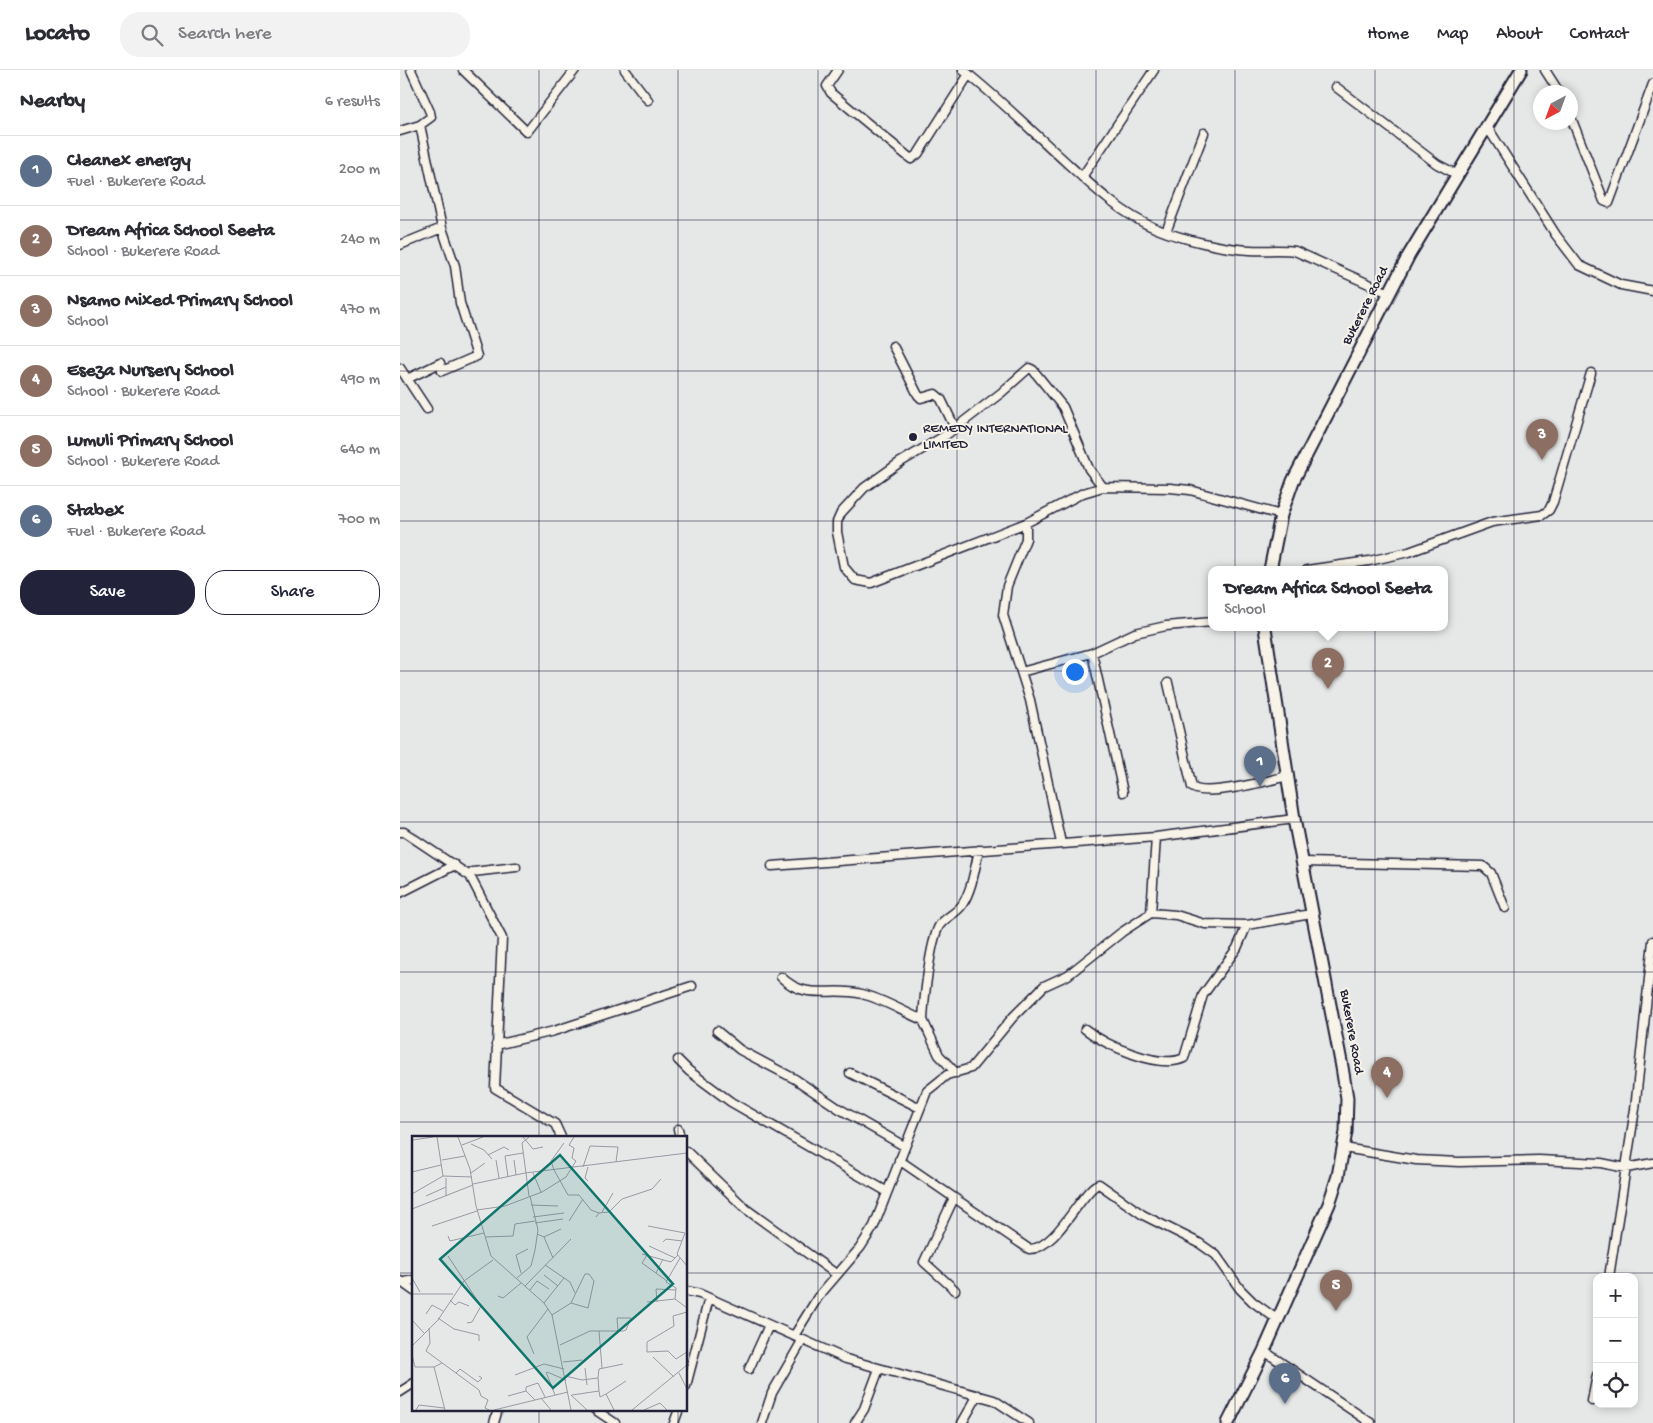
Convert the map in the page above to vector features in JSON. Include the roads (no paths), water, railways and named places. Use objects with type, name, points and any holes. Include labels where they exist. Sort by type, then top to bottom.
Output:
[{"type":"main road","name":"Bukerere Road","points":[[1271,566],[1281,515],[1294,482],[1389,293],[1516,73]]},
{"type":"main road","name":"Bukerere Road","points":[[1228,1423],[1264,1351],[1329,1204],[1344,1148],[1347,1098],[1334,1017],[1311,914],[1294,819],[1264,631]]},
{"type":"street","points":[[400,132],[427,122],[430,117],[430,112],[411,70]]},
{"type":"street","points":[[463,70],[527,132],[575,70]]},
{"type":"street","points":[[625,70],[648,100]]},
{"type":"street","points":[[838,70],[827,86],[831,93],[911,159],[918,154],[966,72],[1082,177],[1116,206],[1138,220],[1166,232],[1240,249],[1295,251],[1389,293]]},
{"type":"street","points":[[1082,177],[1154,70]]},
{"type":"street","points":[[1545,70],[1555,85]]},
{"type":"street","points":[[1576,130],[1593,177],[1604,201],[1609,203],[1653,84]]},
{"type":"street","points":[[1336,87],[1437,164],[1456,174]]},
{"type":"street","points":[[407,379],[440,363],[442,371],[477,356],[460,303],[455,266],[442,228],[420,125]]},
{"type":"street","points":[[1486,126],[1556,235],[1579,265],[1621,285],[1653,291]]},
{"type":"street","points":[[1166,232],[1204,133]]},
{"type":"street","points":[[400,246],[442,228]]},
{"type":"street","points":[[893,346],[918,396],[921,398],[935,394],[941,399],[955,428]]},
{"type":"street","points":[[400,368],[427,409]]},
{"type":"street","points":[[1103,487],[1089,469],[1062,407],[1031,368],[955,428],[864,488],[841,513],[837,522],[844,567],[849,575],[860,582],[872,583],[1026,523],[1083,493],[1103,487],[1190,490],[1281,515]]},
{"type":"street","points":[[1338,566],[1369,562],[1409,552],[1481,524],[1542,515],[1549,510],[1592,374]]},
{"type":"street","points":[[1026,523],[1026,539],[1007,586],[1003,615],[1030,700],[1061,842]]},
{"type":"street","points":[[1021,672],[1092,653],[1135,633],[1166,626],[1208,622]]},
{"type":"street","points":[[1092,653],[1123,792]]},
{"type":"street","points":[[1168,682],[1192,787],[1199,790],[1235,788],[1288,776]]},
{"type":"street","points":[[772,866],[1061,842],[1156,837],[1294,819]]},
{"type":"street","points":[[400,832],[404,832],[470,876],[502,938],[495,1088],[508,1098],[549,1120],[557,1127],[561,1136]]},
{"type":"street","points":[[1151,912],[1156,837]]},
{"type":"street","points":[[956,1073],[939,1055],[923,1020],[927,983],[937,931],[945,919],[962,905],[967,896],[979,850]]},
{"type":"street","points":[[1303,862],[1483,866],[1491,873],[1504,908]]},
{"type":"street","points":[[400,893],[455,865]]},
{"type":"street","points":[[470,876],[473,872],[516,867]]},
{"type":"street","points":[[794,1336],[818,1297],[868,1237],[927,1091],[942,1078],[972,1068],[1013,1017],[1044,986],[1068,975],[1122,932],[1151,912],[1176,915],[1205,924],[1247,925],[1311,914]]},
{"type":"street","points":[[1085,1029],[1096,1038],[1137,1055],[1176,1062],[1184,1058],[1203,995],[1237,948],[1247,925]]},
{"type":"street","points":[[1611,1273],[1635,1109],[1653,941]]},
{"type":"street","points":[[781,977],[799,991],[848,991],[863,994],[923,1020]]},
{"type":"street","points":[[496,1044],[554,1031],[692,986]]},
{"type":"street","points":[[717,1031],[740,1050],[904,1146]]},
{"type":"street","points":[[678,1060],[689,1071],[731,1102],[886,1191]]},
{"type":"street","points":[[850,1073],[920,1108]]},
{"type":"street","points":[[1344,1148],[1416,1160],[1459,1162],[1539,1160],[1601,1163],[1626,1168],[1653,1163]]},
{"type":"street","points":[[688,1152],[746,1209],[779,1235],[836,1274]]},
{"type":"street","points":[[898,1160],[1029,1249],[1042,1247],[1071,1217],[1090,1188],[1099,1184],[1143,1215],[1199,1243],[1216,1255],[1240,1289],[1278,1320]]},
{"type":"street","points":[[954,1198],[924,1262],[955,1290]]},
{"type":"street","points":[[401,1282],[412,1290]]},
{"type":"street","points":[[688,1292],[709,1298],[802,1341],[879,1369],[994,1400],[1029,1423]]},
{"type":"street","points":[[688,1378],[709,1298]]},
{"type":"street","points":[[748,1369],[769,1325]]},
{"type":"street","points":[[762,1423],[776,1384],[802,1341]]},
{"type":"street","points":[[1264,1351],[1370,1423]]},
{"type":"street","points":[[856,1423],[864,1409],[879,1369]]},
{"type":"street","points":[[400,1392],[412,1384]]},
{"type":"street","points":[[962,1423],[978,1396]]},
{"type":"street","points":[[1592,1401],[1593,1396]]},
{"type":"street","points":[[494,1423],[498,1410]]},
{"type":"street","points":[[596,1410],[615,1423]]},
{"type":"street","points":[[674,1423],[677,1410]]},
{"type":"place","name":"REMEDY INTERNATIONAL LIMITED","points":[[913,437]]},
{"type":"place","name":"Nsamo Mixed Primary School","points":[[1542,460]]},
{"type":"place","name":"Dream Africa School Seeta","points":[[1328,689]]},
{"type":"place","name":"Cleanex energy","points":[[1260,787]]},
{"type":"place","name":"Eseza Nursery School","points":[[1387,1098]]},
{"type":"place","name":"Lumuli Primary School","points":[[1336,1311]]},
{"type":"place","name":"Stabex","points":[[1285,1404]]}]
